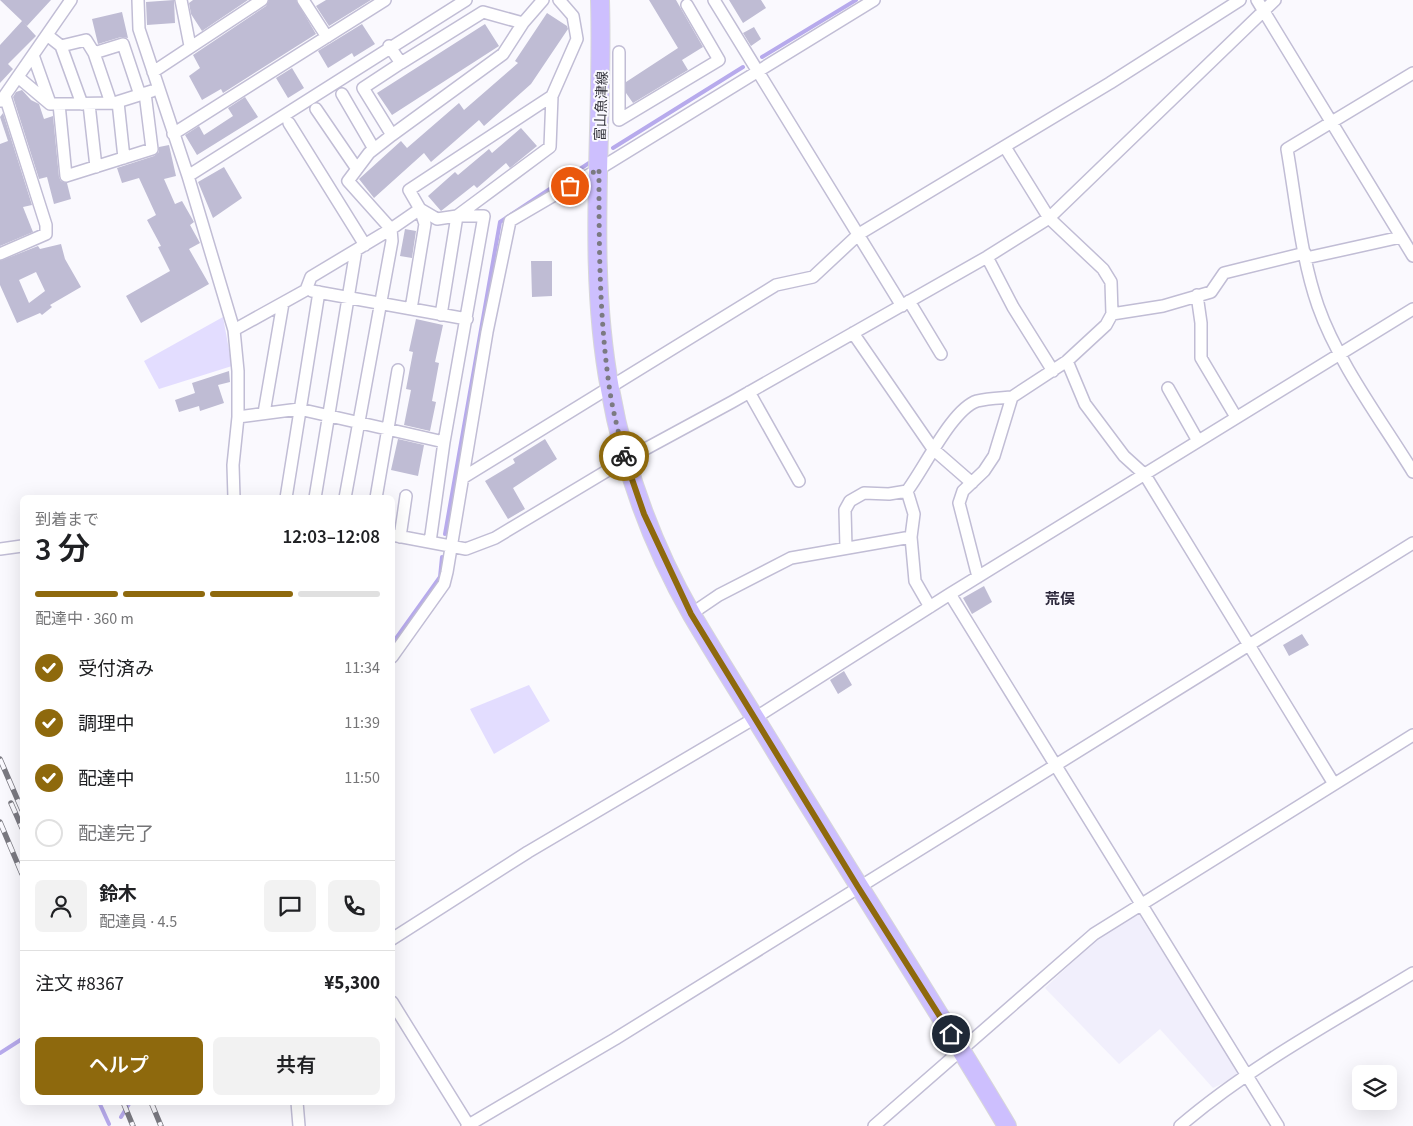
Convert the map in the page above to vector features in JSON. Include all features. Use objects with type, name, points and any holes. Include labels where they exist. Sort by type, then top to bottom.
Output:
[{"type":"main road","name":"富山魚津線","points":[[600,0],[599,270],[609,388],[625,460],[644,514],[691,614],[858,887],[962,1050],[1007,1126]]},
{"type":"street","points":[[0,254],[46,234],[46,225],[2,99],[71,0]]},
{"type":"street","points":[[138,0],[139,29],[188,176],[234,330],[238,372],[238,417],[233,465],[234,495]]},
{"type":"street","points":[[181,0],[190,46]]},
{"type":"street","points":[[153,72],[262,0]]},
{"type":"street","points":[[303,0],[327,37]]},
{"type":"street","points":[[173,134],[385,0]]},
{"type":"street","points":[[346,495],[382,304],[392,241],[391,229],[348,181],[374,149],[503,54],[523,23],[544,0]]},
{"type":"street","points":[[440,315],[457,216],[550,147],[552,96],[577,39],[573,16],[559,0]]},
{"type":"street","points":[[714,0],[859,234],[941,354]]},
{"type":"street","points":[[395,653],[444,584],[452,548],[487,332],[510,221],[599,169],[757,70],[874,0]]},
{"type":"street","points":[[464,477],[776,285],[813,277],[859,234],[1110,84],[1240,0]]},
{"type":"street","points":[[1257,0],[1413,256]]},
{"type":"street","points":[[406,496],[396,536],[466,550],[494,538],[625,460],[906,304],[1049,218],[1275,0]]},
{"type":"street","points":[[188,176],[459,2]]},
{"type":"street","points":[[600,126],[619,120],[719,60],[688,2]]},
{"type":"street","points":[[392,135],[363,88],[483,12],[523,23]]},
{"type":"street","points":[[47,35],[61,46],[85,104],[96,166]]},
{"type":"street","points":[[61,46],[86,40],[94,53],[114,102],[124,158]]},
{"type":"street","points":[[33,55],[54,104],[66,176],[152,149],[143,94],[122,44],[94,53]]},
{"type":"street","points":[[389,46],[401,63]]},
{"type":"street","points":[[619,52],[619,120]]},
{"type":"street","points":[[1413,73],[1288,149],[1306,256],[1317,305],[1340,353],[1413,472]]},
{"type":"street","points":[[18,77],[54,104],[114,102],[158,89]]},
{"type":"street","points":[[342,94],[374,149]]},
{"type":"street","points":[[411,309],[425,224],[420,208],[409,190],[552,96]]},
{"type":"street","points":[[316,108],[357,169]]},
{"type":"street","points":[[289,123],[361,248],[328,415],[316,495]]},
{"type":"street","points":[[846,548],[845,510],[850,501],[864,493],[888,494],[907,491],[921,472],[933,449],[961,412],[976,401],[1012,397],[1067,361],[1106,325],[1112,314],[1111,282],[1103,270],[1049,218],[1004,147]]},
{"type":"street","points":[[420,208],[437,219],[457,216],[484,216],[444,442],[430,542]]},
{"type":"street","points":[[306,290],[311,277],[361,248],[420,208]]},
{"type":"street","points":[[1112,314],[1163,306],[1211,292],[1224,273],[1401,237]]},
{"type":"street","points":[[987,256],[1013,308],[1053,370]]},
{"type":"street","points":[[234,330],[306,290],[467,319]]},
{"type":"street","points":[[286,495],[319,292]]},
{"type":"street","points":[[1197,295],[1201,323],[1201,358],[1236,417]]},
{"type":"street","points":[[264,414],[283,303]]},
{"type":"street","points":[[395,937],[528,852],[755,718],[950,594],[1413,309]]},
{"type":"street","points":[[853,333],[933,449],[972,483]]},
{"type":"street","points":[[1067,361],[1085,404],[1124,456],[1144,475],[1334,784]]},
{"type":"street","points":[[377,495],[398,370]]},
{"type":"street","points":[[1168,388],[1198,441]]},
{"type":"street","points":[[749,392],[799,481]]},
{"type":"street","points":[[978,577],[959,503],[963,491],[994,456],[1012,397]]},
{"type":"street","points":[[238,417],[299,409],[444,442]]},
{"type":"street","points":[[907,491],[914,514],[911,537],[915,581],[930,607]]},
{"type":"street","points":[[691,614],[719,595],[775,564],[791,558],[911,537]]},
{"type":"street","points":[[395,1007],[468,1126],[615,1039],[1413,543]]},
{"type":"street","points":[[0,549],[20,546]]},
{"type":"street","points":[[950,594],[1054,766],[1278,1126]]},
{"type":"street","points":[[874,1126],[1094,934],[1413,735]]},
{"type":"street","points":[[1180,1126],[1212,1098],[1413,973]]},
{"type":"street","points":[[297,1105],[299,1126]]},
{"type":"shaded area","points":[[223,317],[232,366],[159,389],[144,361]]},
{"type":"shaded area","points":[[529,685],[550,721],[494,754],[470,709]]},
{"type":"shaded area","points":[[1138,913],[1240,1075],[1213,1088],[1160,1029],[1119,1064],[1045,988],[1098,938]]},
{"type":"building","points":[[0,0],[51,0],[27,26],[24,23],[36,36],[8,64],[13,69],[0,83],[0,45],[22,21]]},
{"type":"building","points":[[174,0],[175,23],[147,25],[146,2]]},
{"type":"building","points":[[193,0],[248,0],[202,31],[191,14],[189,3]]},
{"type":"building","points":[[269,0],[296,0],[316,34],[223,93],[221,89],[202,100],[189,76],[200,68],[193,55],[266,6]]},
{"type":"building","points":[[326,0],[371,0],[329,26],[316,6]]},
{"type":"building","points":[[649,0],[676,0],[703,47],[682,60],[688,70],[633,103],[626,93],[626,82],[678,48]]},
{"type":"building","points":[[729,0],[761,0],[766,8],[743,23]]},
{"type":"building","points":[[122,12],[128,38],[121,37],[98,44],[92,19]]},
{"type":"building","points":[[547,13],[567,26],[568,29],[531,84],[484,126],[479,120],[431,162],[424,153],[374,198],[359,179],[401,141],[407,148],[459,103],[464,110],[518,63],[515,61]]},
{"type":"building","points":[[362,24],[375,44],[354,57],[352,53],[328,68],[318,51]]},
{"type":"building","points":[[485,24],[499,46],[392,115],[377,93]]},
{"type":"building","points":[[754,27],[761,39],[751,46],[743,33]]},
{"type":"building","points":[[292,68],[304,88],[288,98],[276,78]]},
{"type":"building","points":[[22,90],[31,100],[39,104],[44,119],[53,116],[59,177],[61,181],[67,183],[71,199],[54,204],[47,177],[39,179],[13,97],[16,92]]},
{"type":"building","points":[[245,97],[258,117],[197,155],[185,135],[199,126],[204,135],[233,116],[228,108]]},
{"type":"building","points":[[3,113],[32,205],[23,207],[33,232],[0,246],[0,144],[8,141],[0,117]]},
{"type":"building","points":[[521,128],[537,146],[510,168],[506,163],[477,188],[474,185],[441,211],[428,196],[455,172],[458,175],[489,149],[492,153]]},
{"type":"building","points":[[169,145],[176,176],[164,179],[175,204],[182,201],[194,222],[190,225],[200,243],[189,249],[209,284],[141,323],[126,296],[170,271],[158,247],[161,246],[147,220],[156,215],[139,178],[122,183],[117,168],[154,156],[159,152],[159,147]]},
{"type":"building","points":[[224,167],[242,198],[213,218],[198,182]]},
{"type":"building","points":[[405,229],[416,231],[412,258],[400,256]]},
{"type":"building","points":[[61,244],[65,259],[81,287],[50,305],[52,307],[42,315],[40,313],[17,323],[0,285],[0,261],[38,246],[40,249]],"holes":[[[36,272],[45,291],[29,303],[19,280]]]},
{"type":"building","points":[[531,261],[552,261],[552,296],[532,297]]},
{"type":"building","points":[[416,319],[443,325],[435,362],[439,363],[432,401],[436,402],[430,431],[404,425],[411,390],[406,389],[413,352],[409,351]]},
{"type":"building","points":[[229,371],[230,382],[218,385],[224,403],[200,411],[199,406],[179,412],[175,400],[195,393],[192,383]]},
{"type":"building","points":[[398,439],[424,445],[418,476],[391,470]]},
{"type":"building","points":[[545,439],[557,459],[513,488],[525,509],[508,519],[485,481],[515,463],[513,459]]},
{"type":"building","points":[[984,586],[992,602],[972,614],[963,598]]},
{"type":"building","points":[[1302,634],[1309,645],[1289,656],[1283,645]]},
{"type":"building","points":[[844,671],[852,685],[838,694],[830,680]]},
{"type":"waterway","points":[[762,57],[856,0]]},
{"type":"waterway","points":[[613,148],[743,67]]},
{"type":"waterway","points":[[445,534],[500,222],[589,163]]},
{"type":"waterway","points":[[395,640],[440,577],[442,557]]},
{"type":"waterway","points":[[0,1053],[20,1040]]},
{"type":"waterway","points":[[100,1105],[109,1124]]},
{"type":"waterway","points":[[121,1117],[128,1105]]},
{"type":"railway","points":[[0,759],[20,805]]},
{"type":"railway","points":[[11,803],[20,823]]},
{"type":"railway","points":[[0,822],[20,869]]},
{"type":"railway","points":[[124,1105],[133,1126]]},
{"type":"railway","points":[[152,1105],[161,1126]]},
{"type":"way so far","points":[[570,186],[599,169],[599,270],[604,344],[609,388],[624,456]]},
{"type":"district","name":"荒俣","points":[[1060,599]]},
{"type":"route","points":[[624,456],[644,514],[691,614],[858,887],[951,1034]]}]
